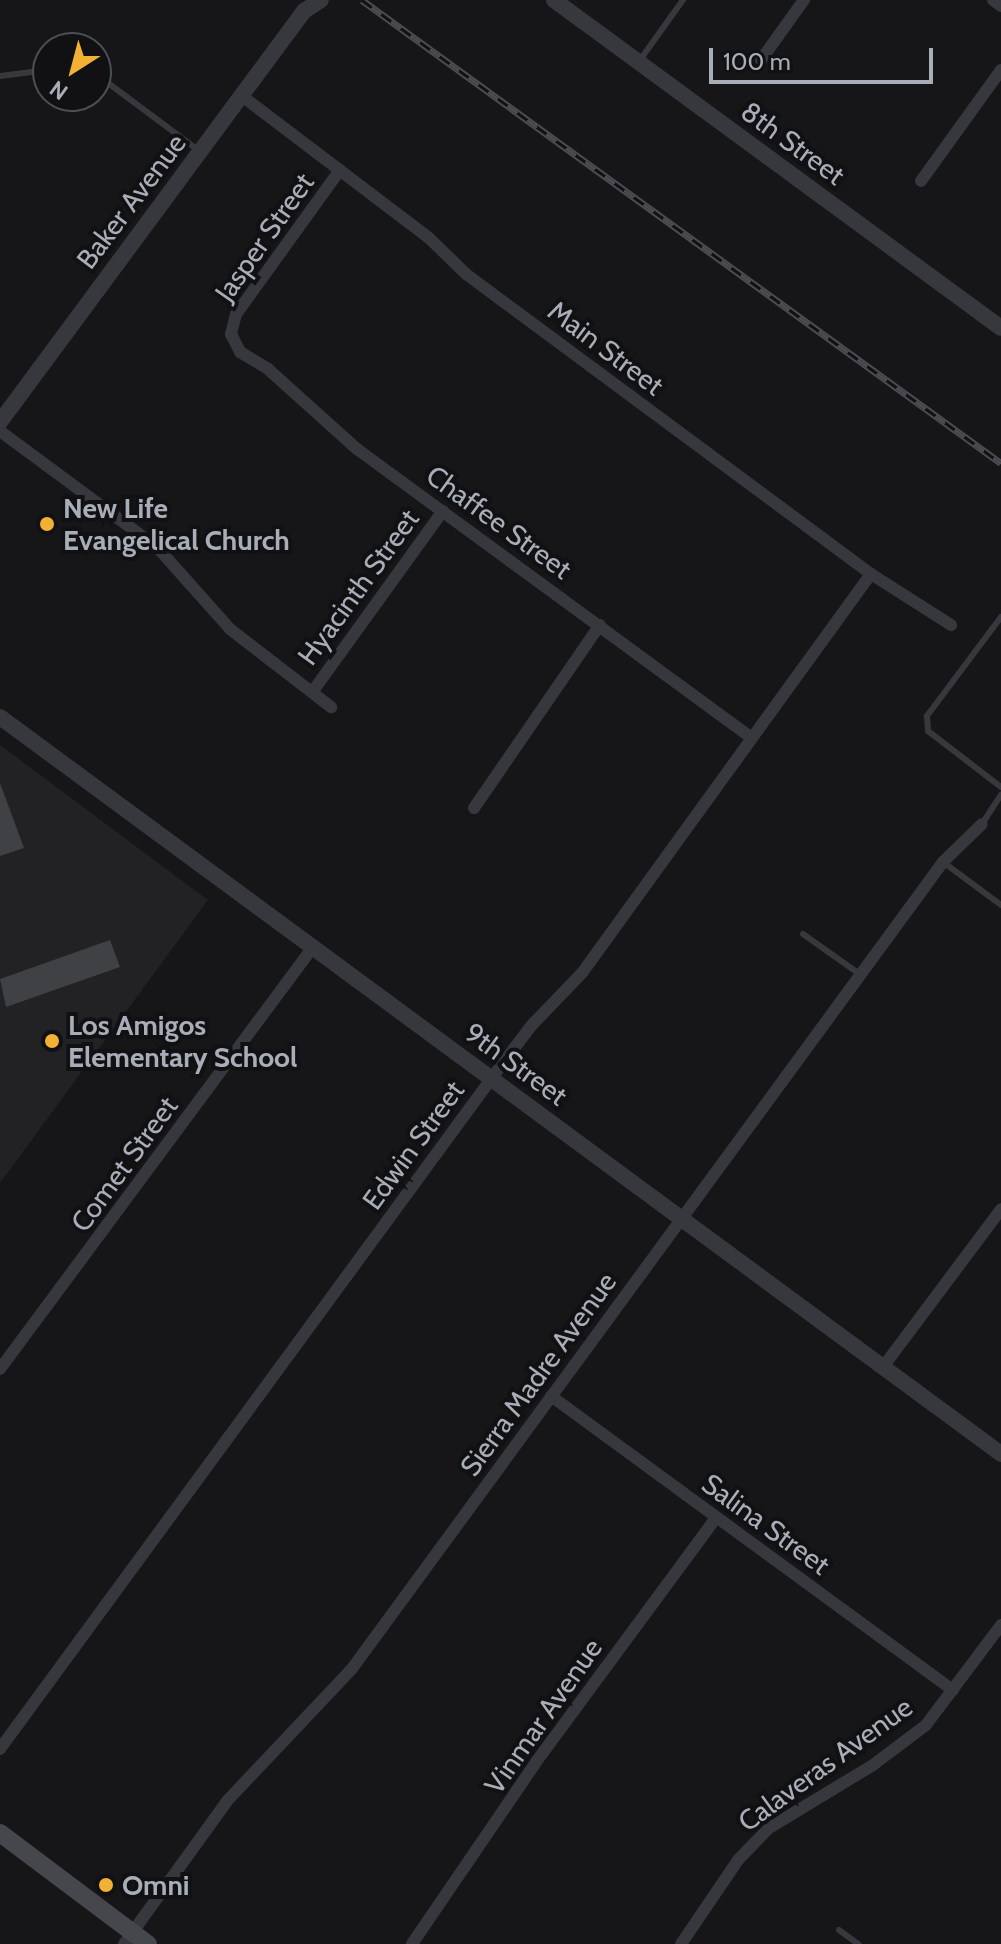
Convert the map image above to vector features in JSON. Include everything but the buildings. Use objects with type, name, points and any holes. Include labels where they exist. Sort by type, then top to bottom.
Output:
[{"type":"main road","points":[[0,1833],[135,1940]]},
{"type":"street","name":"Baker Avenue","points":[[0,422],[242,96],[305,6],[321,0]]},
{"type":"street","points":[[761,60],[804,0]]},
{"type":"street","points":[[993,0],[1001,6]]},
{"type":"street","name":"8th Street","points":[[560,2],[638,63],[1001,328]]},
{"type":"street","points":[[921,181],[1001,70]]},
{"type":"street","name":"Main Street","points":[[242,96],[428,237],[466,274],[871,574],[951,625]]},
{"type":"street","name":"Jasper Street","points":[[231,334],[236,314],[340,170]]},
{"type":"street","name":"Chaffee Street","points":[[231,334],[240,352],[268,369],[357,449],[752,738]]},
{"type":"street","points":[[0,431],[157,547],[230,629],[331,707]]},
{"type":"street","name":"Hyacinth Street","points":[[313,691],[443,511]]},
{"type":"street","name":"Edwin Street","points":[[0,1749],[491,1079],[531,1026],[582,973],[871,574]]},
{"type":"street","points":[[474,808],[600,625]]},
{"type":"street","name":"9th Street","points":[[0,717],[1001,1454]]},
{"type":"street","name":"Sierra Madre Avenue","points":[[135,1940],[227,1801],[351,1670],[943,862],[982,824]]},
{"type":"street","name":"Comet Street","points":[[0,1369],[313,947]]},
{"type":"street","points":[[883,1367],[1001,1209]]},
{"type":"street","name":"Salina Street","points":[[551,1396],[953,1690]]},
{"type":"street","name":"Vinmar Avenue","points":[[412,1944],[536,1762],[716,1518]]},
{"type":"street","name":"Calaveras Avenue","points":[[681,1944],[738,1860],[769,1828],[873,1765],[926,1725],[1001,1625]]},
{"type":"lane","points":[[638,63],[683,0]]},
{"type":"lane","points":[[0,76],[32,72]]},
{"type":"lane","points":[[112,86],[200,152]]},
{"type":"lane","points":[[1001,617],[927,716],[928,731],[1001,787]]},
{"type":"lane","points":[[982,824],[1001,795]]},
{"type":"lane","points":[[943,862],[1001,905]]},
{"type":"lane","points":[[803,934],[861,975]]},
{"type":"lane","points":[[839,1930],[858,1944]]},
{"type":"shaded area","name":"Los Amigos Elementary School","points":[[0,745],[208,900],[0,1183]]},
{"type":"railway","points":[[362,0],[1001,463]]},
{"type":"place","name":"New Life Evangelical Church","points":[[47,524]]},
{"type":"place","name":"Los Amigos Elementary School","points":[[52,1041]]},
{"type":"place","name":"Omni","points":[[106,1885]]}]
